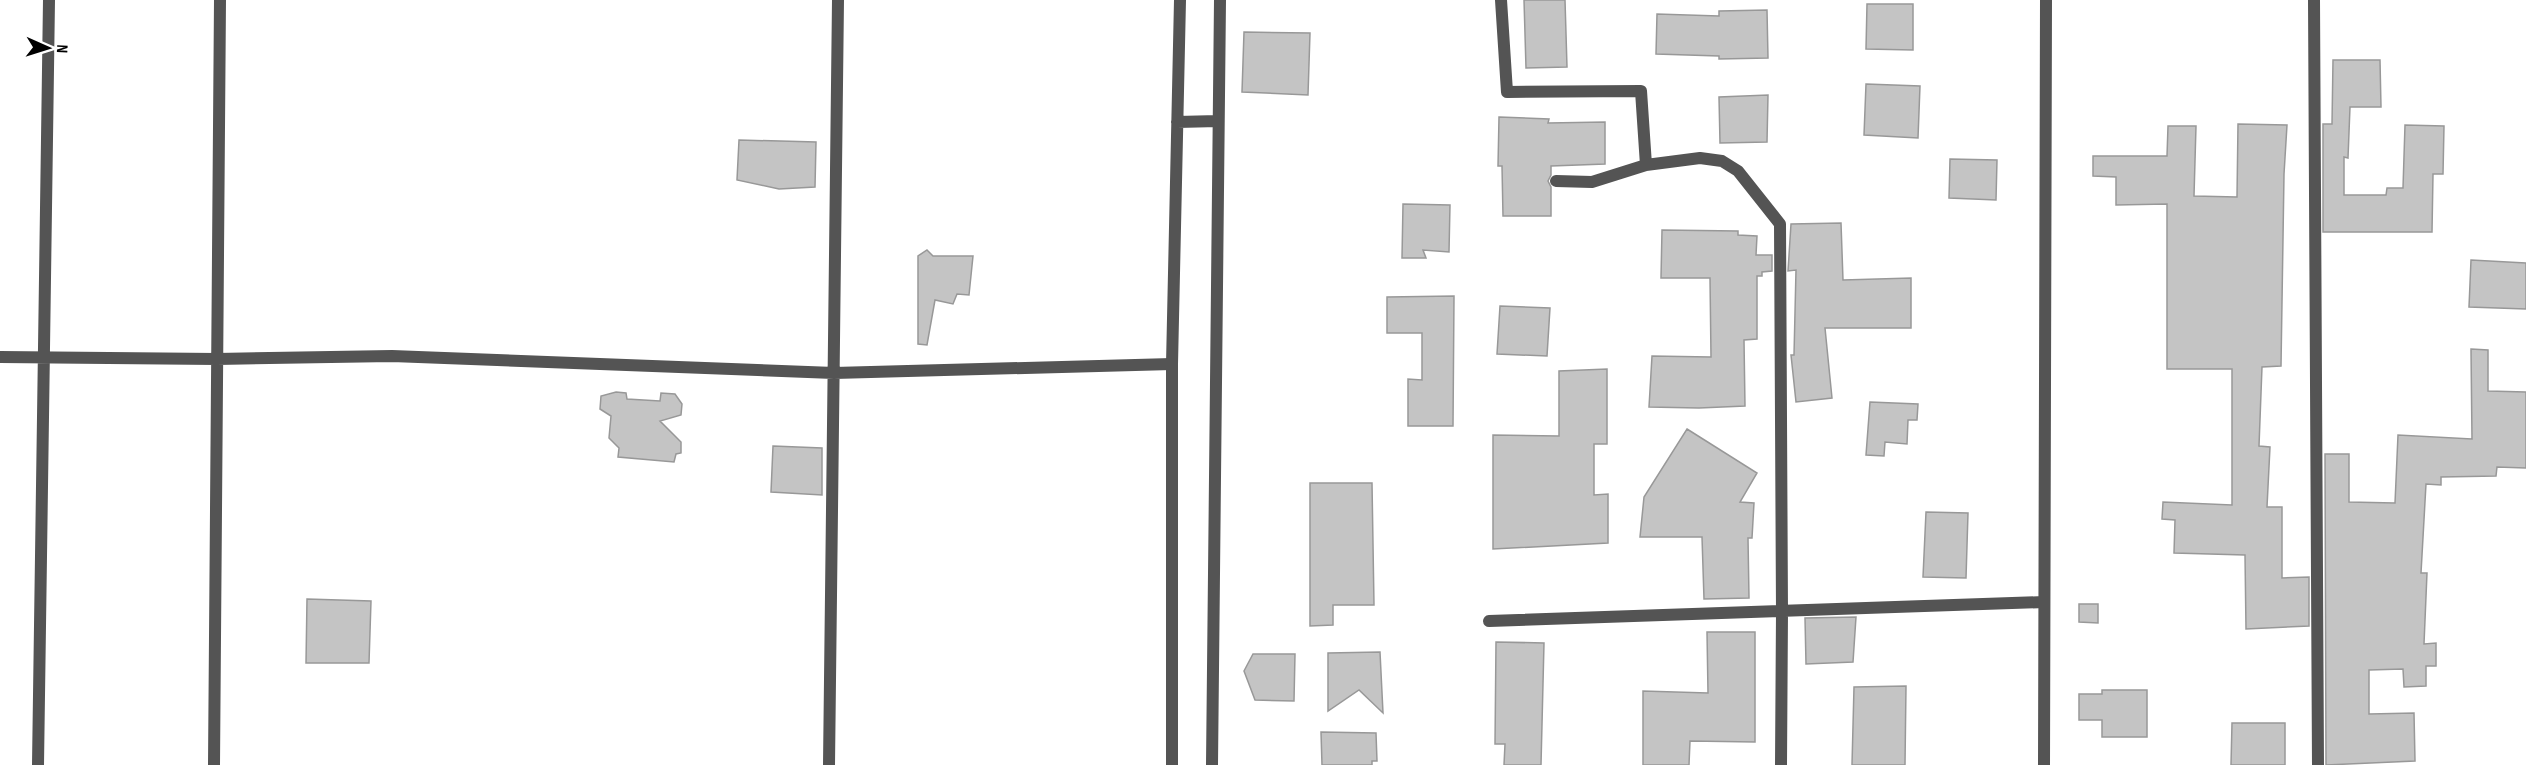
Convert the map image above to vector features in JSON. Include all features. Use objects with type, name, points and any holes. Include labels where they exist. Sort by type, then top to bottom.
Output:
[{"type":"street","points":[[38,765],[42,357],[49,0]]},
{"type":"street","points":[[214,765],[220,0]]},
{"type":"street","points":[[829,765],[838,0]]},
{"type":"street","points":[[1172,765],[1172,364],[1180,0]]},
{"type":"street","points":[[1212,765],[1220,0]]},
{"type":"street","points":[[1501,0],[1507,92],[1641,91],[1646,165]]},
{"type":"street","points":[[2044,765],[2046,0]]},
{"type":"street","points":[[2314,0],[2318,765]]},
{"type":"street","points":[[1177,122],[1218,121]]},
{"type":"street","points":[[1556,181],[1592,182],[1646,165],[1701,158],[1722,161],[1738,171],[1780,224],[1781,765]]},
{"type":"street","points":[[0,357],[217,359],[392,356],[834,373],[1172,364]]},
{"type":"street","points":[[1489,621],[2044,602]]},
{"type":"building","points":[[1524,0],[1565,0],[1567,67],[1526,68]]},
{"type":"building","points":[[1867,4],[1913,4],[1913,50],[1866,49]]},
{"type":"building","points":[[1767,10],[1768,58],[1719,59],[1719,56],[1656,54],[1657,14],[1719,16],[1719,11]]},
{"type":"building","points":[[1244,32],[1310,33],[1308,95],[1242,92]]},
{"type":"building","points":[[2333,60],[2380,60],[2381,107],[2350,107],[2348,158],[2344,157],[2344,195],[2386,195],[2387,188],[2403,188],[2405,125],[2444,126],[2443,174],[2433,174],[2432,232],[2323,232],[2323,124],[2332,124]]},
{"type":"building","points":[[1866,84],[1920,86],[1918,138],[1864,135]]},
{"type":"building","points":[[1768,95],[1767,142],[1720,143],[1719,97]]},
{"type":"building","points":[[1499,117],[1549,119],[1548,123],[1605,122],[1605,164],[1551,166],[1548,181],[1551,187],[1551,216],[1503,216],[1502,166],[1498,166]]},
{"type":"building","points":[[2238,124],[2287,125],[2281,366],[2262,367],[2259,446],[2270,447],[2267,507],[2282,507],[2282,578],[2309,577],[2309,626],[2246,629],[2245,555],[2174,553],[2175,520],[2162,519],[2163,502],[2232,505],[2232,369],[2167,369],[2167,204],[2116,205],[2116,177],[2093,176],[2093,156],[2167,156],[2168,126],[2196,126],[2194,196],[2237,197]]},
{"type":"building","points":[[739,140],[816,142],[815,187],[779,189],[737,180]]},
{"type":"building","points":[[1950,159],[1997,160],[1996,200],[1949,198]]},
{"type":"building","points":[[1403,204],[1450,205],[1449,252],[1423,250],[1426,258],[1402,258]]},
{"type":"building","points":[[1841,223],[1843,280],[1911,278],[1911,328],[1825,328],[1832,398],[1796,402],[1791,355],[1794,355],[1796,270],[1788,271],[1791,224]]},
{"type":"building","points":[[1662,230],[1738,231],[1738,235],[1757,236],[1756,255],[1772,255],[1772,271],[1762,272],[1762,276],[1757,276],[1757,339],[1744,340],[1745,406],[1649,407],[1652,356],[1711,357],[1710,278],[1661,278]]},
{"type":"building","points":[[927,250],[933,256],[973,256],[969,295],[957,294],[953,304],[935,300],[927,345],[918,344],[918,256]]},
{"type":"building","points":[[2471,260],[2526,263],[2526,309],[2469,307]]},
{"type":"building","points":[[1454,296],[1453,426],[1408,426],[1408,379],[1422,380],[1422,333],[1387,333],[1387,297]]},
{"type":"building","points":[[1500,306],[1550,308],[1547,356],[1497,354]]},
{"type":"building","points":[[2471,349],[2488,350],[2488,391],[2526,392],[2526,468],[2497,467],[2496,476],[2441,477],[2441,485],[2426,484],[2421,573],[2427,573],[2424,644],[2436,643],[2436,666],[2426,666],[2426,686],[2404,687],[2403,669],[2369,670],[2369,714],[2414,713],[2415,761],[2326,765],[2325,454],[2349,454],[2349,502],[2395,503],[2398,435],[2472,439]]},
{"type":"building","points":[[1607,369],[1607,444],[1594,444],[1594,495],[1608,494],[1608,543],[1493,549],[1493,435],[1559,436],[1559,371]]},
{"type":"building","points":[[616,392],[626,393],[627,399],[660,401],[661,393],[675,394],[682,404],[681,415],[660,421],[681,442],[681,453],[676,454],[674,462],[618,457],[619,448],[609,438],[611,416],[600,409],[601,396]]},
{"type":"building","points":[[1870,402],[1918,404],[1917,420],[1908,420],[1907,444],[1885,442],[1884,456],[1866,455]]},
{"type":"building","points":[[1687,429],[1757,473],[1740,502],[1754,503],[1752,538],[1748,538],[1749,598],[1704,599],[1702,537],[1640,537],[1644,497]]},
{"type":"building","points":[[773,446],[822,448],[822,495],[771,492]]},
{"type":"building","points":[[1310,483],[1372,483],[1374,605],[1333,605],[1333,625],[1310,626]]},
{"type":"building","points":[[1926,512],[1968,513],[1966,578],[1923,577]]},
{"type":"building","points":[[307,599],[371,601],[369,663],[306,663]]},
{"type":"building","points":[[2079,604],[2098,604],[2098,623],[2079,622]]},
{"type":"building","points":[[1856,617],[1853,662],[1806,664],[1805,618]]},
{"type":"building","points":[[1707,632],[1755,632],[1755,742],[1690,741],[1689,765],[1643,765],[1643,691],[1708,693]]},
{"type":"building","points":[[1496,642],[1544,643],[1541,765],[1504,765],[1505,744],[1495,744]]},
{"type":"building","points":[[1380,652],[1383,713],[1359,690],[1328,711],[1328,653]]},
{"type":"building","points":[[1253,654],[1295,654],[1294,701],[1255,700],[1244,671]]},
{"type":"building","points":[[1906,686],[1905,765],[1852,765],[1854,687]]},
{"type":"building","points":[[2102,690],[2147,690],[2147,737],[2102,737],[2102,720],[2079,720],[2079,694],[2102,694]]},
{"type":"building","points":[[2232,723],[2285,723],[2285,765],[2231,765]]},
{"type":"building","points":[[1321,732],[1376,733],[1377,761],[1372,761],[1372,765],[1322,765]]}]
